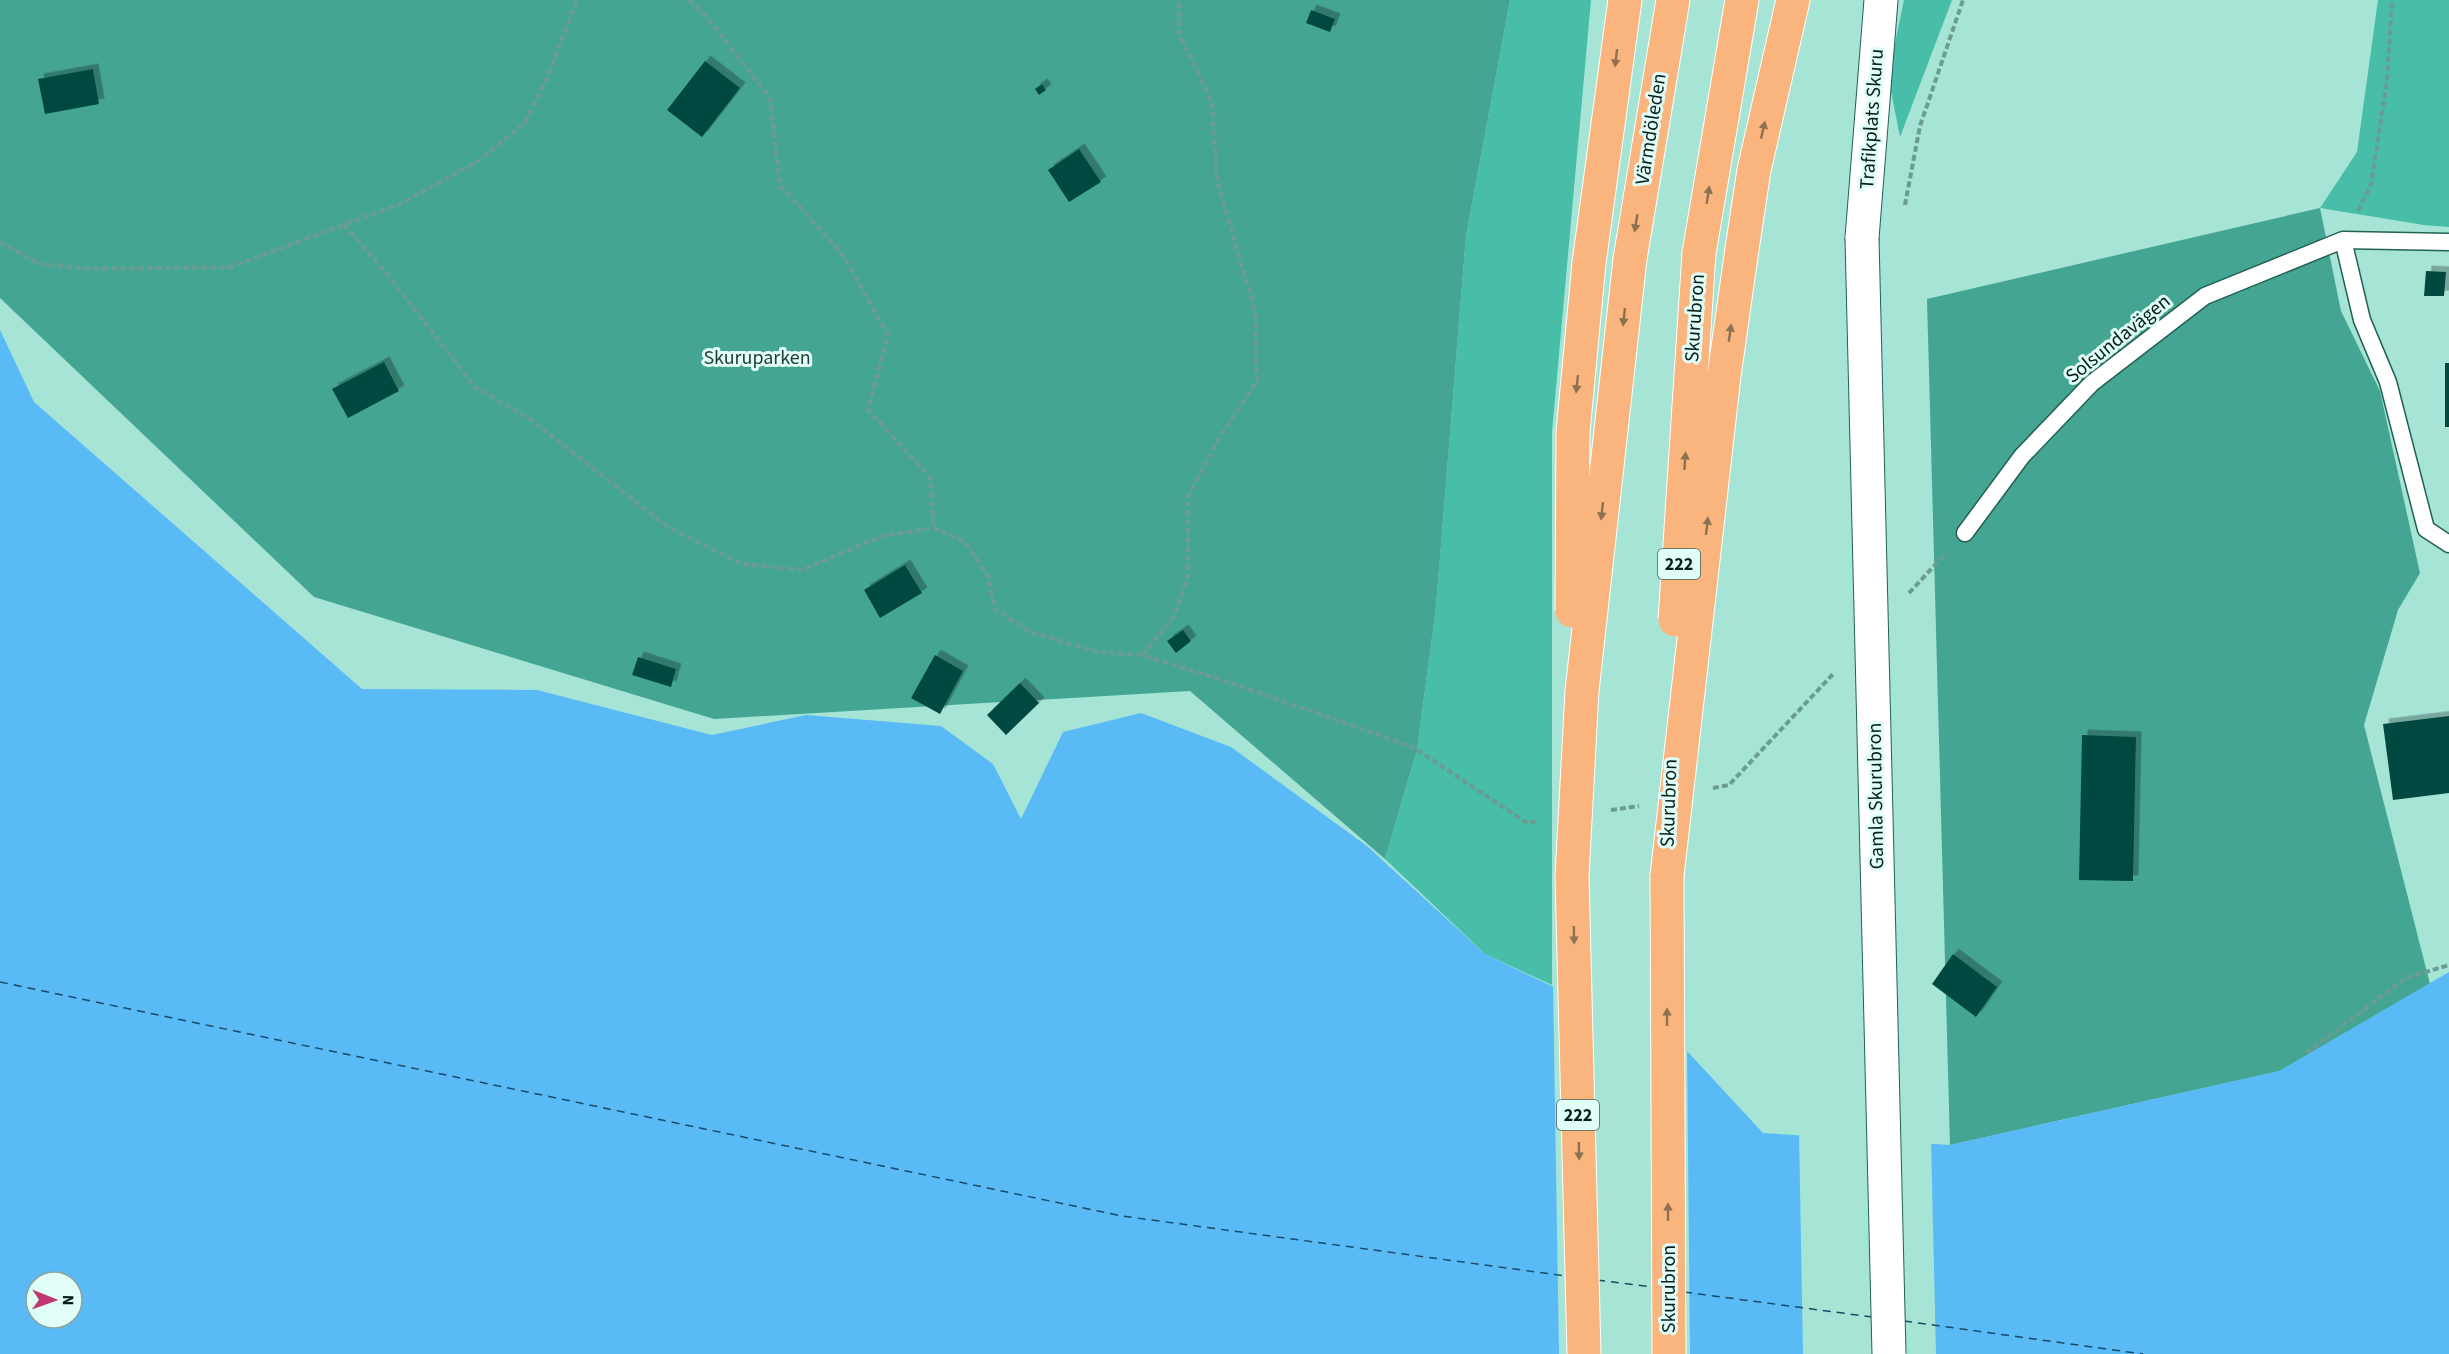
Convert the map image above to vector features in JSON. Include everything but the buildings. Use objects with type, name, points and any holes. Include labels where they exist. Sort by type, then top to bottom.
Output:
[{"type":"highway","points":[[1572,876],[1573,432],[1589,263],[1625,0]]},
{"type":"highway","name":"Värmdöleden","points":[[1572,876],[1582,691],[1630,259],[1673,0]]},
{"type":"highway","name":"Skurubron","points":[[1669,1354],[1667,876],[1674,632],[1699,253],[1742,0]]},
{"type":"highway","points":[[1667,876],[1724,376],[1742,249],[1754,170],[1793,0]]},
{"type":"highway","name":"222","points":[[1572,876],[1584,1354]]},
{"type":"main road","name":"Trafikplats Skuru","points":[[1862,238],[1881,0]]},
{"type":"main road","name":"Gamla Skurubron","points":[[1862,238],[1889,1354]]},
{"type":"lane","name":"Solsundavägen","points":[[1965,533],[2022,456],[2092,383],[2205,296],[2343,240],[2449,242]]},
{"type":"lane","points":[[2343,240],[2362,320],[2388,382],[2426,529],[2449,544]]},
{"type":"path","points":[[0,242],[39,264],[93,269],[231,267],[402,203],[478,161],[525,123],[547,78],[577,0]]},
{"type":"path","points":[[689,0],[702,12],[770,97],[780,185],[843,255],[888,335],[868,410],[930,477],[934,528]]},
{"type":"path","points":[[1142,655],[1174,617],[1188,576],[1188,497],[1216,443],[1257,381],[1255,311],[1217,181],[1212,102],[1179,34],[1179,0]]},
{"type":"path","points":[[1903,213],[1920,126],[1963,0]]},
{"type":"path","points":[[2343,240],[2371,185],[2388,80],[2392,0]]},
{"type":"path","points":[[344,225],[383,269],[475,387],[530,419],[668,527],[742,564],[802,570],[882,536],[934,528],[965,542],[988,576],[995,609],[1030,632],[1098,652]]},
{"type":"path","points":[[2306,1053],[2406,978],[2449,965]]},
{"type":"green space","name":"Skuruparken","points":[[0,0],[1510,0],[1466,236],[1436,607],[1417,750],[1385,859],[1190,691],[714,719],[314,597],[0,298]]},
{"type":"green space","points":[[1510,0],[1591,0],[1552,432],[1552,985],[1485,954],[1385,859],[1417,750],[1436,607],[1466,236]]},
{"type":"green space","points":[[1904,0],[1952,0],[1900,137],[1888,76]]},
{"type":"green space","points":[[2378,0],[2449,0],[2449,227],[2320,208],[2357,152]]},
{"type":"green space","points":[[2320,208],[2341,311],[2380,391],[2420,573],[2398,610],[2364,725],[2430,984],[2280,1071],[1950,1145],[1927,299]]},
{"type":"water","points":[[0,330],[34,402],[362,689],[537,690],[712,735],[806,715],[941,726],[993,764],[1021,819],[1063,732],[1141,713],[1231,747],[1367,846],[1485,954],[1687,1051],[1763,1133],[1950,1145],[2279,1071],[2449,972],[2449,1354],[0,1354]]},
{"type":"pier","points":[[1553,984],[1687,1048],[1690,1354],[1559,1354]]},
{"type":"pier","points":[[1799,1132],[1931,1141],[1936,1354],[1803,1354]]},
{"type":"ferry route","points":[[0,982],[1122,1216],[1566,1276]]},
{"type":"ferry route","points":[[1597,1280],[1652,1287]]},
{"type":"ferry route","points":[[1684,1292],[1872,1317]]},
{"type":"ferry route","points":[[1904,1321],[2143,1354]]}]
